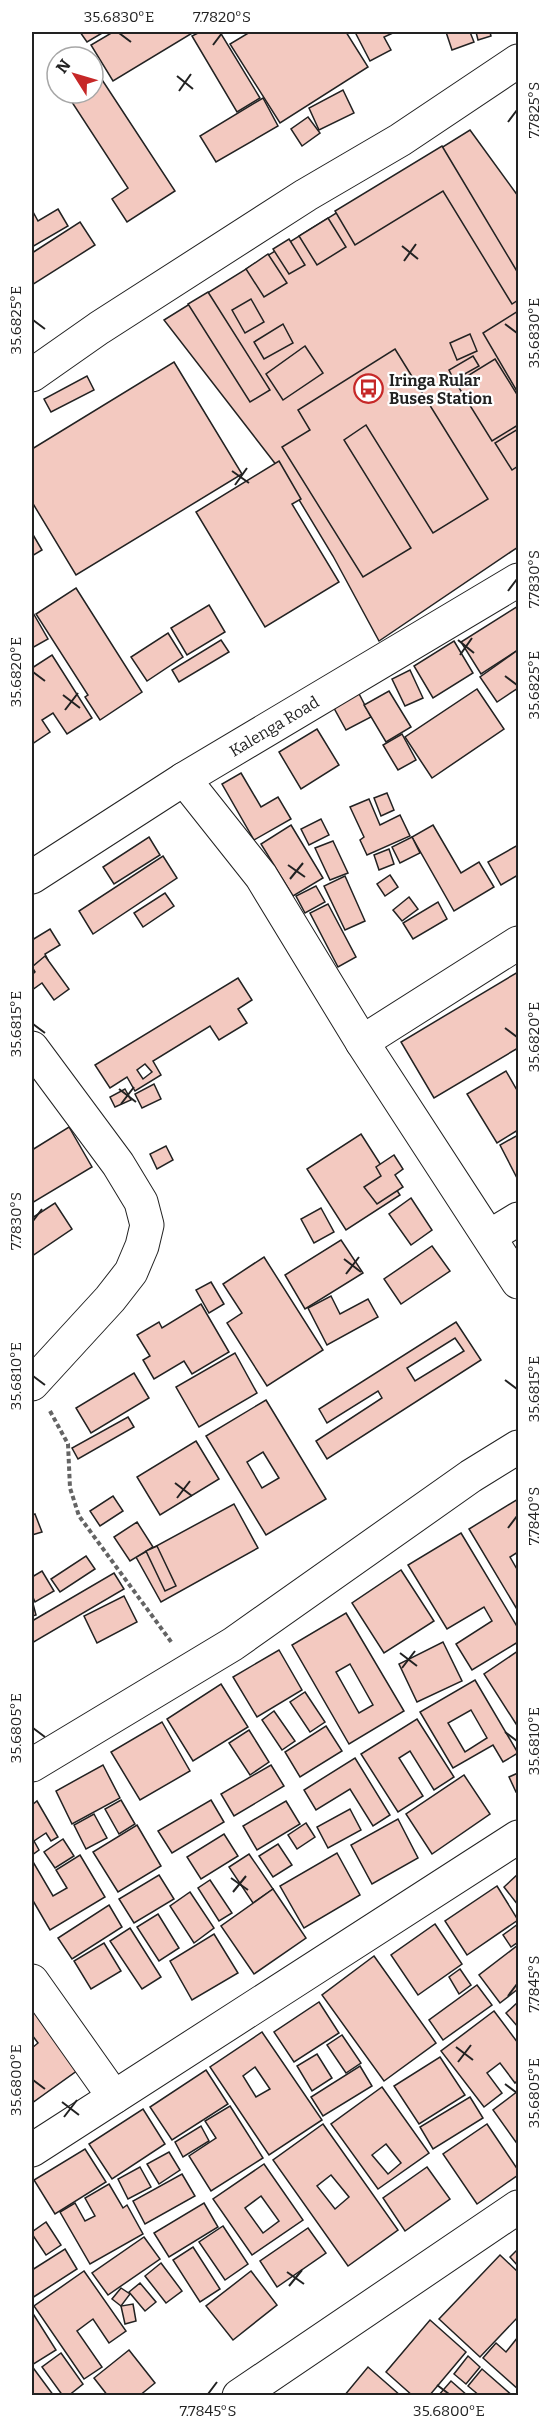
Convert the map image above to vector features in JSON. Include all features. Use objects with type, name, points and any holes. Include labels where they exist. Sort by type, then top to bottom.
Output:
[{"type":"street","points":[[32,375],[99,328],[306,195],[400,140],[517,65]]},
{"type":"street","name":"Kalenga Road","points":[[32,877],[184,779],[519,580]]},
{"type":"street","points":[[184,779],[261,876],[362,1042],[519,1282]]},
{"type":"street","points":[[362,1042],[519,943]]},
{"type":"street","points":[[32,1048],[118,1164],[141,1202],[147,1225],[142,1246],[130,1272],[110,1299],[33,1382]]},
{"type":"street","points":[[490,1236],[519,1218]]},
{"type":"street","points":[[32,1765],[233,1644],[471,1476],[519,1448]]},
{"type":"street","points":[[32,2150],[519,1837]]},
{"type":"street","points":[[32,1981],[114,2097]]},
{"type":"street","points":[[239,2396],[519,2207]]},
{"type":"path","points":[[33,1382],[68,1444],[70,1488],[79,1516],[191,1669]]},
{"type":"building","points":[[80,32],[104,32],[87,42]]},
{"type":"building","points":[[113,32],[194,32],[113,81],[105,68],[105,45],[91,45]]},
{"type":"building","points":[[200,32],[220,32],[260,98],[237,112],[192,36]]},
{"type":"building","points":[[250,32],[346,32],[368,67],[280,123],[230,44]]},
{"type":"building","points":[[355,32],[395,32],[384,37],[391,50],[370,61]]},
{"type":"building","points":[[446,32],[470,32],[474,42],[452,50]]},
{"type":"building","points":[[476,32],[490,32],[491,36],[478,40]]},
{"type":"building","points":[[105,84],[175,191],[127,222],[112,199],[128,188],[74,105],[105,105]]},
{"type":"building","points":[[343,90],[354,113],[319,130],[309,108]]},
{"type":"building","points":[[263,98],[278,126],[216,162],[200,136]]},
{"type":"building","points":[[308,117],[320,133],[302,146],[291,129]]},
{"type":"building","name":"Iringa Rular Buses Station","points":[[470,130],[518,196],[518,547],[379,641],[333,556],[284,475],[164,320]]},
{"type":"building","points":[[442,146],[518,273],[518,300],[512,304],[443,191],[355,245],[335,211]]},
{"type":"building","points":[[58,209],[68,226],[32,247],[32,210],[38,221]]},
{"type":"building","points":[[328,218],[346,247],[317,265],[299,236]]},
{"type":"building","points":[[80,222],[95,245],[32,285],[32,253]]},
{"type":"building","points":[[289,239],[305,265],[289,274],[273,249]]},
{"type":"building","points":[[268,254],[287,283],[264,297],[246,269]]},
{"type":"building","points":[[208,292],[270,390],[250,402],[188,304]]},
{"type":"building","points":[[251,299],[264,322],[245,333],[232,310]]},
{"type":"building","points":[[518,311],[518,393],[483,333]]},
{"type":"building","points":[[283,324],[293,343],[264,359],[254,342]]},
{"type":"building","points":[[470,334],[477,351],[457,360],[450,343]]},
{"type":"building","points":[[305,346],[323,373],[283,400],[266,374]]},
{"type":"building","points":[[395,349],[488,499],[433,533],[366,425],[344,440],[411,548],[363,577],[282,447],[310,430],[298,410]]},
{"type":"building","points":[[473,356],[479,366],[454,380],[449,370]]},
{"type":"building","points":[[495,359],[518,396],[518,425],[492,441],[456,383]]},
{"type":"building","points":[[174,362],[242,474],[76,575],[32,502],[32,449]]},
{"type":"building","points":[[87,376],[94,390],[51,412],[44,399]]},
{"type":"building","points":[[518,429],[518,466],[512,470],[495,443]]},
{"type":"building","points":[[279,461],[301,499],[292,504],[339,582],[265,627],[196,512]]},
{"type":"building","points":[[32,533],[42,550],[32,556]]},
{"type":"building","points":[[76,588],[142,692],[100,720],[85,697],[88,695],[36,614]]},
{"type":"building","points":[[209,605],[225,632],[187,655],[171,628]]},
{"type":"building","points":[[518,606],[518,650],[481,674],[461,642]]},
{"type":"building","points":[[32,611],[48,639],[32,648]]},
{"type":"building","points":[[168,633],[183,657],[147,681],[131,657]]},
{"type":"building","points":[[221,640],[229,652],[179,682],[172,670]]},
{"type":"building","points":[[454,641],[473,673],[433,698],[414,666]]},
{"type":"building","points":[[518,650],[518,688],[497,702],[480,677]]},
{"type":"building","points":[[52,655],[92,718],[67,734],[53,713],[42,720],[50,732],[32,744],[32,668]]},
{"type":"building","points":[[410,670],[423,698],[405,706],[392,679]]},
{"type":"building","points":[[355,686],[371,717],[346,730],[329,699]]},
{"type":"building","points":[[477,689],[504,729],[432,778],[405,737]]},
{"type":"building","points":[[389,691],[411,727],[386,742],[364,705]]},
{"type":"building","points":[[317,729],[339,765],[301,789],[279,752]]},
{"type":"building","points":[[402,734],[416,760],[398,770],[383,745]]},
{"type":"building","points":[[241,773],[261,807],[278,797],[291,819],[254,840],[222,784]]},
{"type":"building","points":[[387,793],[394,810],[381,816],[374,798]]},
{"type":"building","points":[[369,799],[380,825],[400,815],[410,836],[367,855],[360,840],[364,837],[350,807]]},
{"type":"building","points":[[321,819],[329,835],[309,845],[301,829]]},
{"type":"building","points":[[291,825],[323,878],[293,896],[261,844]]},
{"type":"building","points":[[433,825],[461,873],[479,862],[494,887],[454,911],[412,837]]},
{"type":"building","points":[[149,837],[160,855],[114,884],[103,867]]},
{"type":"building","points":[[412,837],[420,853],[400,863],[392,847]]},
{"type":"building","points":[[333,841],[348,873],[330,880],[315,848]]},
{"type":"building","points":[[518,845],[518,875],[501,885],[488,862]]},
{"type":"building","points":[[389,849],[394,864],[379,870],[374,855]]},
{"type":"building","points":[[163,856],[177,878],[93,934],[79,911]]},
{"type":"building","points":[[390,875],[398,887],[385,896],[377,884]]},
{"type":"building","points":[[345,876],[365,921],[345,930],[324,886]]},
{"type":"building","points":[[316,886],[325,902],[305,913],[296,896]]},
{"type":"building","points":[[165,893],[174,906],[143,927],[134,913]]},
{"type":"building","points":[[409,897],[418,909],[402,921],[393,910]]},
{"type":"building","points":[[438,902],[447,919],[413,939],[403,923]]},
{"type":"building","points":[[328,904],[356,957],[338,967],[310,913]]},
{"type":"building","points":[[50,929],[60,945],[45,954],[48,960],[32,969],[32,940]]},
{"type":"building","points":[[45,956],[69,989],[54,1000],[42,983],[32,990],[32,975],[35,972],[32,967]]},
{"type":"building","points":[[518,972],[518,1048],[434,1098],[401,1042]]},
{"type":"building","points":[[238,978],[252,1000],[238,1009],[247,1023],[219,1040],[210,1026],[153,1061],[161,1075],[135,1091],[127,1077],[110,1088],[95,1065]],"holes":[[[145,1064],[152,1072],[143,1079],[137,1070]]]},
{"type":"building","points":[[506,1071],[518,1092],[518,1130],[497,1143],[467,1094]]},
{"type":"building","points":[[154,1084],[161,1099],[142,1108],[135,1094]]},
{"type":"building","points":[[125,1089],[131,1100],[115,1107],[110,1097]]},
{"type":"building","points":[[69,1127],[92,1167],[32,1203],[32,1150]]},
{"type":"building","points":[[361,1134],[400,1195],[346,1230],[307,1169]]},
{"type":"building","points":[[518,1135],[518,1180],[500,1145]]},
{"type":"building","points":[[166,1146],[173,1160],[157,1169],[150,1154]]},
{"type":"building","points":[[394,1155],[403,1169],[395,1175],[403,1187],[377,1204],[364,1187],[381,1176],[376,1167]]},
{"type":"building","points":[[411,1198],[432,1230],[411,1245],[389,1214]]},
{"type":"building","points":[[55,1203],[72,1229],[32,1256],[32,1218]]},
{"type":"building","points":[[321,1208],[334,1232],[314,1243],[301,1219]]},
{"type":"building","points":[[341,1240],[363,1273],[305,1309],[285,1275]]},
{"type":"building","points":[[432,1246],[450,1271],[401,1304],[384,1279]]},
{"type":"building","points":[[264,1257],[323,1350],[267,1386],[227,1323],[242,1313],[223,1284]]},
{"type":"building","points":[[211,1282],[224,1304],[209,1313],[196,1290]]},
{"type":"building","points":[[331,1296],[340,1314],[368,1299],[378,1317],[327,1345],[308,1308]]},
{"type":"building","points":[[201,1304],[229,1352],[192,1374],[184,1361],[154,1379],[143,1360],[150,1356],[137,1335],[159,1322],[162,1328]]},
{"type":"building","points":[[456,1322],[481,1360],[327,1459],[316,1441],[382,1398],[378,1391],[327,1423],[319,1409]],"holes":[[[455,1338],[464,1351],[415,1381],[407,1368]]]},
{"type":"building","points":[[235,1353],[257,1393],[199,1427],[176,1387]]},
{"type":"building","points":[[134,1373],[149,1398],[91,1433],[76,1408]]},
{"type":"building","points":[[266,1400],[326,1499],[266,1535],[206,1436]],"holes":[[[263,1452],[279,1478],[262,1488],[247,1462]]]},
{"type":"building","points":[[128,1417],[134,1427],[78,1459],[72,1448]]},
{"type":"building","points":[[196,1441],[219,1479],[160,1515],[137,1477]]},
{"type":"building","points":[[113,1496],[123,1511],[100,1526],[90,1511]]},
{"type":"building","points":[[518,1499],[518,1552],[510,1557],[518,1571],[518,1611],[469,1529]]},
{"type":"building","points":[[234,1504],[258,1548],[161,1602],[136,1557]]},
{"type":"building","points":[[35,1514],[42,1532],[32,1535],[32,1515]]},
{"type":"building","points":[[137,1522],[153,1547],[130,1561],[114,1537]]},
{"type":"building","points":[[461,1533],[518,1628],[518,1642],[472,1670],[456,1644],[492,1621],[484,1607],[447,1629],[408,1565]]},
{"type":"building","points":[[157,1546],[176,1586],[165,1591],[146,1551]]},
{"type":"building","points":[[86,1556],[95,1569],[60,1592],[51,1579]]},
{"type":"building","points":[[401,1570],[434,1621],[384,1653],[352,1603]]},
{"type":"building","points":[[42,1571],[54,1591],[35,1602],[32,1595],[32,1577]]},
{"type":"building","points":[[114,1573],[124,1589],[32,1643],[32,1621]]},
{"type":"building","points":[[124,1596],[137,1622],[97,1643],[84,1616]]},
{"type":"building","points":[[32,1600],[36,1615],[32,1616]]},
{"type":"building","points":[[346,1613],[404,1711],[349,1744],[292,1645]],"holes":[[[350,1664],[373,1705],[359,1713],[336,1672]]]},
{"type":"building","points":[[443,1642],[462,1681],[417,1702],[399,1664]]},
{"type":"building","points":[[279,1650],[302,1690],[257,1717],[233,1677]]},
{"type":"building","points":[[518,1651],[517,1698],[518,1727],[484,1674]]},
{"type":"building","points":[[475,1680],[518,1753],[503,1762],[493,1745],[453,1768],[420,1712]],"holes":[[[471,1710],[487,1738],[465,1752],[448,1723]]]},
{"type":"building","points":[[221,1684],[248,1727],[193,1761],[167,1719]]},
{"type":"building","points":[[305,1692],[325,1722],[310,1732],[290,1702]]},
{"type":"building","points":[[274,1711],[295,1741],[282,1750],[262,1720]]},
{"type":"building","points":[[417,1719],[454,1777],[434,1790],[410,1751],[399,1758],[423,1796],[398,1812],[361,1754]]},
{"type":"building","points":[[162,1722],[190,1771],[140,1800],[111,1752]]},
{"type":"building","points":[[326,1726],[342,1751],[300,1777],[285,1752]]},
{"type":"building","points":[[249,1730],[269,1762],[250,1775],[229,1743]]},
{"type":"building","points":[[355,1758],[390,1815],[373,1826],[350,1789],[316,1810],[304,1790]]},
{"type":"building","points":[[103,1765],[120,1798],[72,1824],[56,1791]]},
{"type":"building","points":[[271,1765],[284,1786],[234,1816],[221,1794]]},
{"type":"building","points":[[518,1773],[518,1791],[516,1792],[509,1777]]},
{"type":"building","points":[[464,1775],[490,1814],[432,1854],[406,1814]]},
{"type":"building","points":[[121,1800],[135,1824],[119,1834],[105,1809]]},
{"type":"building","points":[[211,1800],[224,1822],[172,1853],[158,1831]]},
{"type":"building","points":[[37,1801],[58,1837],[51,1841],[46,1833],[34,1841],[39,1850],[32,1855],[32,1805]]},
{"type":"building","points":[[286,1801],[300,1824],[257,1850],[243,1826]]},
{"type":"building","points":[[350,1809],[361,1830],[328,1848],[317,1827]]},
{"type":"building","points":[[94,1814],[107,1838],[86,1849],[74,1825]]},
{"type":"building","points":[[398,1819],[418,1858],[372,1884],[351,1845]]},
{"type":"building","points":[[306,1823],[315,1837],[297,1849],[288,1835]]},
{"type":"building","points":[[137,1825],[161,1866],[118,1892],[93,1852]]},
{"type":"building","points":[[224,1834],[238,1856],[201,1879],[187,1857]]},
{"type":"building","points":[[63,1839],[74,1856],[55,1868],[44,1852]]},
{"type":"building","points":[[278,1844],[292,1865],[273,1877],[259,1856]]},
{"type":"building","points":[[337,1853],[360,1895],[304,1928],[280,1886]]},
{"type":"building","points":[[249,1854],[273,1889],[253,1903],[229,1867]]},
{"type":"building","points":[[80,1855],[105,1897],[50,1930],[32,1899],[32,1860],[53,1896],[67,1888],[56,1870]]},
{"type":"building","points":[[518,1874],[518,1905],[504,1887]]},
{"type":"building","points":[[159,1875],[174,1899],[134,1923],[119,1899]]},
{"type":"building","points":[[210,1880],[232,1913],[219,1921],[198,1888]]},
{"type":"building","points":[[497,1886],[518,1920],[467,1955],[445,1921]]},
{"type":"building","points":[[273,1889],[306,1938],[254,1974],[221,1926]]},
{"type":"building","points":[[190,1892],[214,1928],[194,1943],[170,1906]]},
{"type":"building","points":[[109,1905],[122,1927],[72,1959],[58,1938]]},
{"type":"building","points":[[158,1914],[179,1948],[159,1961],[137,1927]]},
{"type":"building","points":[[435,1924],[462,1964],[418,1995],[391,1955]]},
{"type":"building","points":[[518,1924],[518,1942],[511,1947],[503,1935]]},
{"type":"building","points":[[130,1928],[161,1977],[142,1989],[110,1941]]},
{"type":"building","points":[[214,1934],[238,1973],[192,2000],[170,1961]]},
{"type":"building","points":[[104,1943],[121,1971],[91,1989],[74,1961]]},
{"type":"building","points":[[518,1945],[518,1989],[500,2003],[479,1975]]},
{"type":"building","points":[[374,1956],[436,2043],[384,2081],[322,1995]]},
{"type":"building","points":[[460,1969],[471,1985],[459,1994],[449,1977]]},
{"type":"building","points":[[477,1985],[492,2005],[443,2040],[429,2020]]},
{"type":"building","points":[[319,2002],[339,2033],[294,2062],[274,2032]]},
{"type":"building","points":[[518,2002],[518,2027],[506,2013]]},
{"type":"building","points":[[32,2004],[78,2070],[32,2103],[32,2048],[38,2043],[32,2035]]},
{"type":"building","points":[[494,2011],[518,2043],[518,2080],[515,2083],[500,2063],[487,2073],[502,2093],[484,2107],[441,2051]]},
{"type":"building","points":[[262,2032],[322,2120],[269,2155],[210,2067]],"holes":[[[255,2067],[270,2089],[256,2097],[243,2076]]]},
{"type":"building","points":[[342,2035],[361,2063],[346,2073],[327,2045]]},
{"type":"building","points":[[317,2054],[332,2078],[312,2091],[297,2066]]},
{"type":"building","points":[[440,2057],[465,2095],[419,2124],[394,2086]]},
{"type":"building","points":[[360,2066],[372,2086],[323,2116],[311,2097]]},
{"type":"building","points":[[206,2070],[228,2104],[172,2140],[150,2107]]},
{"type":"building","points":[[382,2087],[429,2153],[378,2189],[331,2124]],"holes":[[[386,2144],[401,2163],[388,2174],[372,2155]]]},
{"type":"building","points":[[518,2091],[518,2145],[493,2110]]},
{"type":"building","points":[[470,2097],[483,2118],[433,2149],[420,2127]]},
{"type":"building","points":[[230,2106],[263,2158],[211,2191],[189,2156],[216,2138],[205,2121]]},
{"type":"building","points":[[143,2109],[165,2144],[112,2179],[89,2144]]},
{"type":"building","points":[[323,2124],[398,2230],[348,2266],[273,2160]],"holes":[[[331,2175],[349,2197],[335,2209],[317,2186]]]},
{"type":"building","points":[[487,2124],[518,2170],[518,2175],[477,2204],[443,2154]]},
{"type":"building","points":[[201,2126],[209,2141],[183,2157],[175,2142]]},
{"type":"building","points":[[85,2149],[106,2182],[55,2214],[34,2180]]},
{"type":"building","points":[[169,2152],[180,2170],[159,2184],[147,2164]]},
{"type":"building","points":[[264,2164],[303,2220],[252,2255],[213,2199]],"holes":[[[261,2196],[279,2221],[263,2233],[245,2208]]]},
{"type":"building","points":[[140,2167],[151,2187],[128,2199],[118,2179]]},
{"type":"building","points":[[427,2167],[450,2199],[405,2231],[383,2198]]},
{"type":"building","points":[[182,2174],[195,2196],[145,2224],[133,2201]]},
{"type":"building","points":[[109,2184],[123,2208],[127,2205],[143,2234],[90,2264],[60,2212],[75,2203],[85,2221],[95,2216],[85,2198]]},
{"type":"building","points":[[204,2203],[218,2227],[169,2257],[154,2233]]},
{"type":"building","points":[[46,2222],[61,2245],[46,2255],[32,2232]]},
{"type":"building","points":[[223,2226],[248,2264],[225,2280],[199,2242]]},
{"type":"building","points":[[308,2228],[326,2253],[277,2287],[260,2261]]},
{"type":"building","points":[[144,2237],[160,2259],[108,2295],[92,2273]]},
{"type":"building","points":[[193,2247],[220,2289],[200,2302],[173,2260]]},
{"type":"building","points":[[65,2249],[77,2269],[32,2298],[32,2270]]},
{"type":"building","points":[[518,2249],[518,2266],[510,2257]]},
{"type":"building","points":[[500,2255],[518,2272],[518,2317],[480,2357],[439,2319]]},
{"type":"building","points":[[161,2263],[182,2291],[166,2303],[145,2276]]},
{"type":"building","points":[[84,2271],[126,2331],[109,2343],[93,2319],[77,2331],[102,2367],[84,2379],[34,2306]]},
{"type":"building","points":[[251,2271],[277,2305],[233,2340],[206,2306]]},
{"type":"building","points":[[140,2283],[156,2302],[145,2311],[129,2292]]},
{"type":"building","points":[[121,2288],[130,2294],[121,2306],[112,2299]]},
{"type":"building","points":[[133,2304],[136,2321],[125,2324],[121,2306]]},
{"type":"building","points":[[32,2312],[56,2350],[32,2365]]},
{"type":"building","points":[[430,2320],[466,2352],[429,2396],[413,2396],[386,2372]]},
{"type":"building","points":[[518,2337],[518,2389],[483,2358],[496,2343],[506,2352]]},
{"type":"building","points":[[129,2350],[155,2383],[139,2396],[108,2396],[94,2378]]},
{"type":"building","points":[[61,2353],[83,2384],[68,2396],[63,2396],[42,2367]]},
{"type":"building","points":[[468,2356],[480,2367],[466,2384],[454,2374]]},
{"type":"building","points":[[368,2367],[401,2396],[344,2396]]},
{"type":"building","points":[[34,2369],[54,2396],[32,2396],[32,2371]]},
{"type":"building","points":[[482,2369],[513,2396],[480,2396],[468,2386]]},
{"type":"building","points":[[451,2381],[468,2396],[438,2396]]},
{"type":"place","name":"Iringa Rular Buses Station","points":[[368,389]]}]
